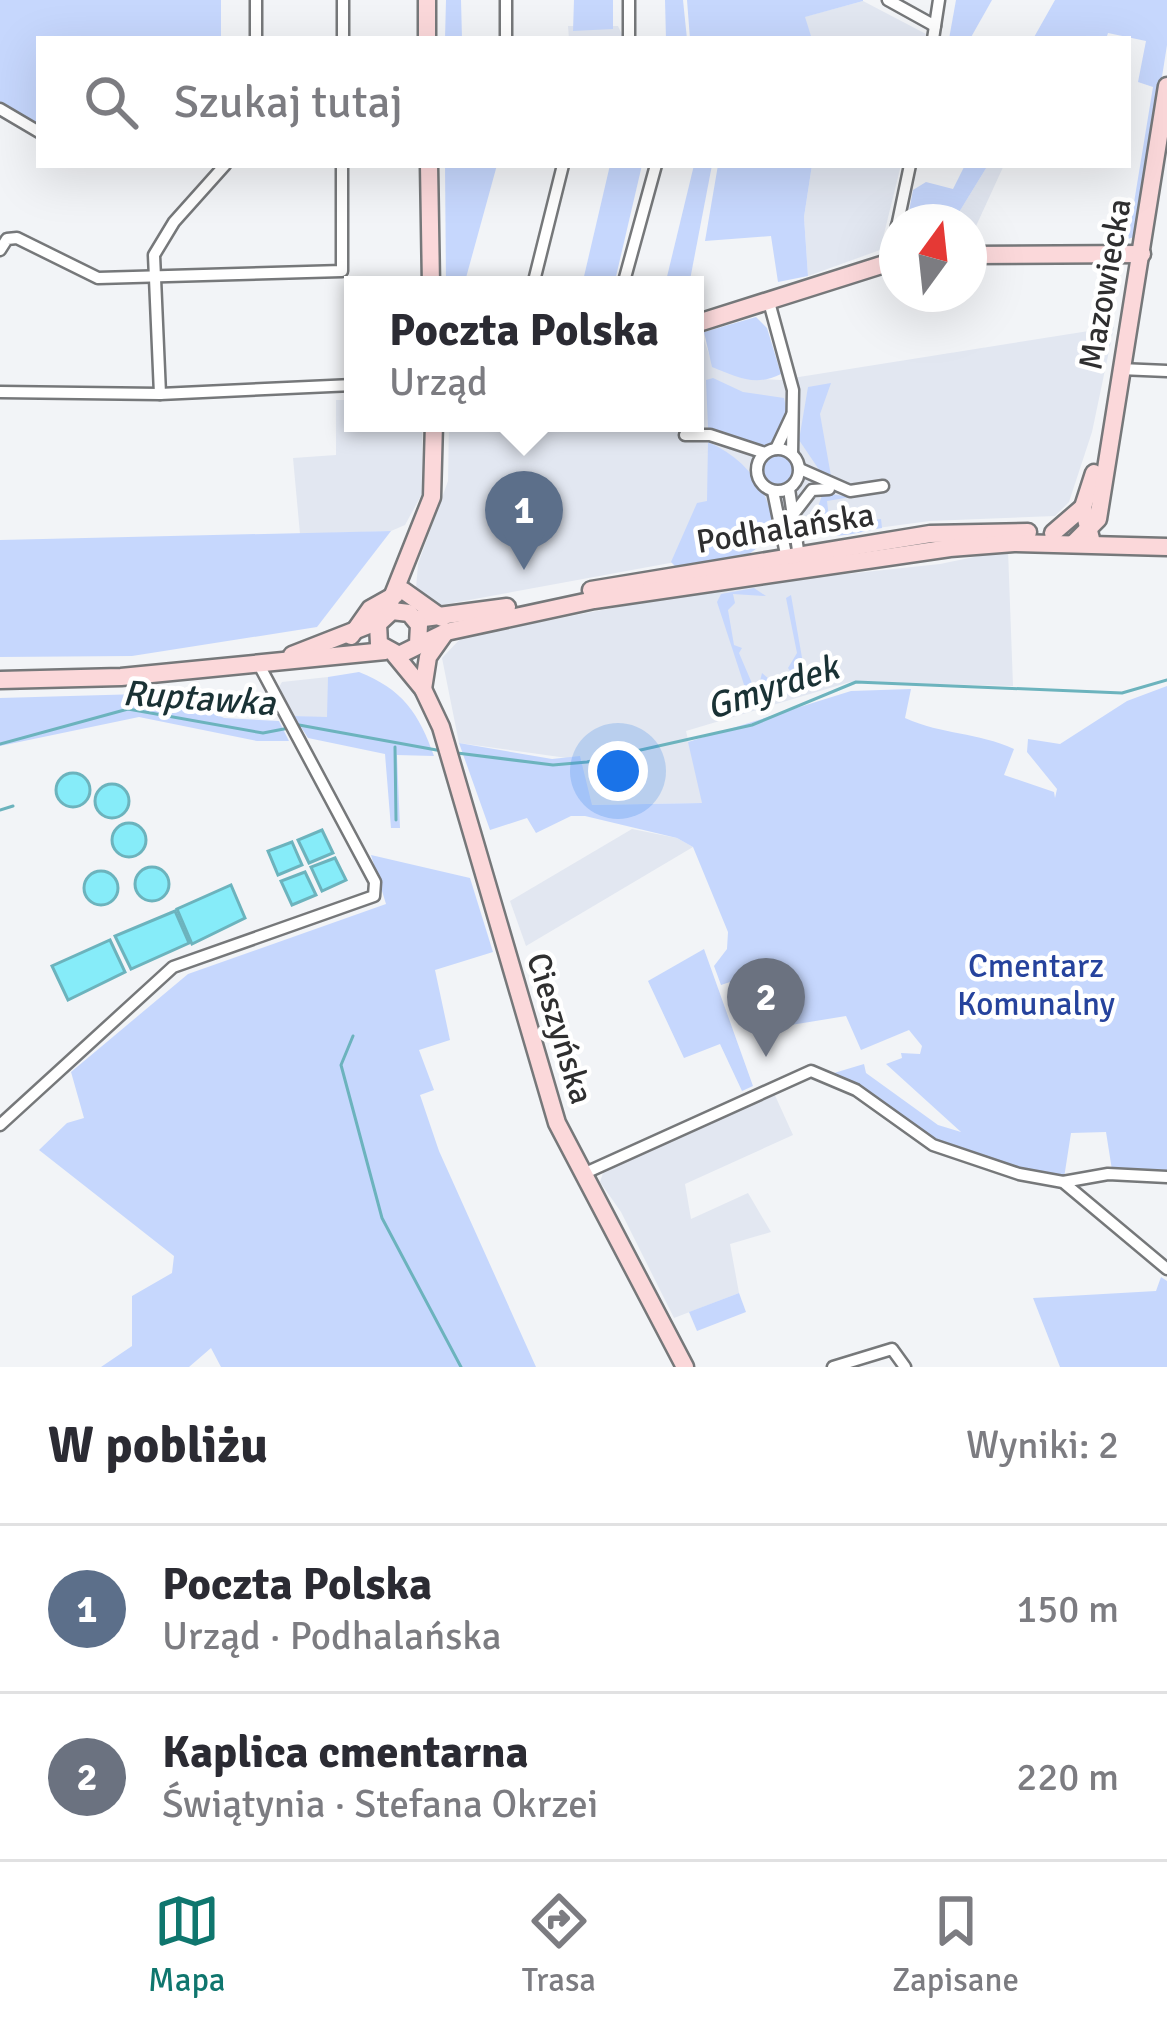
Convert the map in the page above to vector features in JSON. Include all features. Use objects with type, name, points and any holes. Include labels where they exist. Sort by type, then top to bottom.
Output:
[{"type":"street","points":[[256,0],[256,36]]},
{"type":"street","points":[[343,0],[343,36]]},
{"type":"street","points":[[427,0],[427,36]]},
{"type":"street","points":[[506,0],[506,36]]},
{"type":"street","points":[[629,0],[629,36]]},
{"type":"street","points":[[888,0],[934,33],[939,0]]},
{"type":"street","name":"Mazowiecka","points":[[1092,531],[1167,86]]},
{"type":"street","points":[[0,109],[36,130]]},
{"type":"street","points":[[160,394],[154,255],[174,222],[222,168]]},
{"type":"street","points":[[0,250],[8,239],[17,238],[98,278],[342,271],[342,168]]},
{"type":"street","points":[[429,168],[431,276]]},
{"type":"street","points":[[535,276],[561,168]]},
{"type":"street","points":[[625,276],[655,168]]},
{"type":"street","points":[[901,204],[909,168]]},
{"type":"street","points":[[987,255],[1142,254]]},
{"type":"street","points":[[704,321],[879,266]]},
{"type":"street","points":[[769,302],[790,373],[792,454],[800,469],[850,491]]},
{"type":"street","points":[[1120,369],[1167,371]]},
{"type":"street","points":[[0,392],[160,394],[344,385]]},
{"type":"street","points":[[757,468],[794,412]]},
{"type":"street","points":[[390,653],[376,637],[400,589],[434,490],[434,432]]},
{"type":"street","points":[[685,435],[710,435],[792,454]]},
{"type":"street","points":[[730,443],[773,491],[790,536],[794,565]]},
{"type":"street","points":[[761,569],[790,536],[791,488],[800,469]]},
{"type":"street","points":[[773,491],[883,487]]},
{"type":"street","points":[[792,516],[801,499],[822,488]]},
{"type":"street","name":"Podhalańska","points":[[382,618],[412,616],[444,625],[825,560],[961,531],[1092,531],[1167,537]]},
{"type":"street","points":[[1053,533],[1092,531]]},
{"type":"street","name":"Podhalańska","points":[[825,560],[1092,531],[1167,547]]},
{"type":"street","points":[[790,536],[825,560]]},
{"type":"street","points":[[400,589],[412,616]]},
{"type":"street","points":[[350,644],[423,688],[428,657],[444,625],[400,589]]},
{"type":"street","points":[[350,644],[365,614],[400,589]]},
{"type":"street","name":"Cieszyńska","points":[[412,616],[423,688],[443,735],[549,1099],[583,1174],[686,1367]]},
{"type":"street","points":[[350,644],[382,618]]},
{"type":"street","name":"Podhalańska","points":[[390,653],[417,645],[444,625]]},
{"type":"street","points":[[0,680],[122,677],[350,644],[390,653]]},
{"type":"street","name":"Cieszyńska","points":[[390,653],[423,688]]},
{"type":"street","points":[[0,1125],[173,967],[374,896],[375,881],[257,661]]},
{"type":"street","points":[[583,1174],[811,1071],[856,1090],[933,1145],[1018,1174],[1064,1182],[1108,1174],[1167,1177]]},
{"type":"street","points":[[1064,1182],[1167,1269]]},
{"type":"street","points":[[833,1367],[892,1349],[904,1367]]},
{"type":"shaded area","points":[[863,1],[926,34],[811,36],[804,17]]},
{"type":"shaded area","points":[[568,26],[618,26],[623,36],[569,36]]},
{"type":"shaded area","points":[[812,168],[900,168],[891,204],[879,204],[879,250],[808,276],[804,217]]},
{"type":"shaded area","points":[[986,168],[1003,168],[986,204],[964,204]]},
{"type":"shaded area","points":[[1114,327],[1092,432],[1069,502],[1055,516],[930,521],[817,536],[431,607],[416,589],[418,564],[448,481],[449,432],[704,432],[704,340],[712,363],[747,378],[780,380]]},
{"type":"shaded area","points":[[336,400],[344,400],[344,432],[422,432],[423,492],[405,525],[391,531],[300,534],[293,458],[336,455]]},
{"type":"shaded area","points":[[1008,550],[1013,686],[850,682],[686,731],[703,803],[591,805],[567,758],[459,743],[442,658],[462,637],[716,588],[940,564]]},
{"type":"shaded area","points":[[328,677],[328,718],[294,716],[279,687],[282,682]]},
{"type":"shaded area","points":[[73,773],[85,778],[90,790],[85,802],[73,807],[61,802],[56,790],[61,778]]},
{"type":"shaded area","points":[[112,784],[124,789],[129,801],[124,813],[112,818],[100,813],[95,801],[100,789]]},
{"type":"shaded area","points":[[129,823],[141,828],[146,840],[141,852],[129,857],[117,852],[112,840],[117,828]]},
{"type":"shaded area","points":[[632,829],[677,838],[693,847],[526,946],[510,901]]},
{"type":"shaded area","points":[[322,830],[333,853],[309,863],[298,840]]},
{"type":"shaded area","points":[[292,842],[302,865],[278,875],[268,851]]},
{"type":"shaded area","points":[[335,858],[346,880],[322,891],[311,867]]},
{"type":"shaded area","points":[[152,867],[164,872],[169,884],[164,896],[152,901],[140,896],[135,884],[140,872]]},
{"type":"shaded area","points":[[101,871],[113,876],[118,888],[113,900],[101,905],[89,900],[84,888],[89,876]]},
{"type":"shaded area","points":[[305,872],[316,895],[292,905],[281,881]]},
{"type":"shaded area","points":[[231,885],[245,918],[192,944],[177,909]]},
{"type":"shaded area","points":[[175,911],[189,943],[131,969],[115,936]]},
{"type":"shaded area","points":[[110,940],[125,972],[68,1000],[52,966]]},
{"type":"shaded area","points":[[773,1091],[793,1135],[685,1184],[691,1219],[748,1193],[771,1232],[730,1244],[739,1293],[674,1318],[621,1212],[600,1182],[603,1173]]},
{"type":"green space","points":[[0,0],[221,0],[221,36],[36,36],[36,126],[0,107]]},
{"type":"green space","points":[[446,0],[461,0],[462,36],[445,36]]},
{"type":"green space","points":[[574,0],[613,0],[613,29],[573,31]]},
{"type":"green space","points":[[665,0],[683,0],[687,36],[666,36]]},
{"type":"green space","points":[[687,0],[863,0],[805,17],[811,36],[690,36]]},
{"type":"green space","points":[[956,0],[992,0],[972,36],[950,36]]},
{"type":"green space","points":[[1055,0],[1167,0],[1167,45],[1137,236],[1128,239],[1153,87],[1138,82],[1146,41],[1108,33],[1035,36]]},
{"type":"green space","points":[[445,168],[496,168],[466,276],[446,276]]},
{"type":"green space","points":[[609,168],[641,168],[616,276],[584,276]]},
{"type":"green space","points":[[693,168],[711,168],[691,276],[667,276]]},
{"type":"green space","points":[[717,168],[812,168],[804,217],[808,276],[778,282],[771,236],[705,241]]},
{"type":"green space","points":[[964,168],[986,168],[964,204],[910,204],[913,190],[926,182],[953,189]]},
{"type":"green space","points":[[756,317],[767,328],[781,374],[754,380],[712,367],[704,332]]},
{"type":"green space","points":[[713,378],[743,392],[784,398],[787,413],[777,443],[762,450],[708,428],[706,380]]},
{"type":"green space","points":[[831,383],[820,414],[831,476],[824,477],[799,440],[808,387]]},
{"type":"green space","points":[[708,442],[735,458],[755,479],[775,535],[749,554],[676,567],[671,562],[697,503],[707,501]]},
{"type":"green space","points":[[779,455],[794,470],[779,485],[764,470]]},
{"type":"green space","points":[[823,493],[851,497],[827,501],[830,526],[881,519],[882,528],[835,536],[809,531]]},
{"type":"green space","points":[[391,531],[317,627],[132,656],[0,657],[0,540]]},
{"type":"green space","points":[[754,588],[766,596],[733,594],[735,603],[728,610],[734,645],[742,648],[739,653],[754,688],[769,694],[800,682],[750,703],[717,602],[721,594]]},
{"type":"green space","points":[[791,595],[804,669],[800,674],[766,685],[760,681],[762,673],[769,679],[793,675],[788,668],[797,653],[786,598]]},
{"type":"green space","points":[[359,672],[387,686],[407,704],[434,756],[397,755],[400,828],[391,828],[385,754],[308,738],[294,716],[327,717],[328,677]]},
{"type":"green space","name":"Cmentarz Komunalny","points":[[1167,686],[1167,1173],[1112,1170],[1106,1132],[1071,1133],[1064,1178],[1023,1170],[922,1134],[834,1073],[864,1064],[866,1073],[938,1125],[961,1132],[886,1064],[902,1058],[901,1053],[920,1054],[922,1046],[909,1030],[861,1050],[846,1016],[791,1025],[793,981],[742,978],[721,985],[714,966],[727,949],[728,932],[693,847],[677,838],[585,816],[571,816],[536,833],[527,818],[490,830],[459,743],[552,759],[580,756],[592,805],[702,803],[688,742],[851,691],[911,689],[905,718],[1014,749],[1004,775],[1054,792],[1055,798],[1057,789],[1027,752],[1028,739],[1060,744],[1127,701]]},
{"type":"green space","points":[[211,692],[211,711],[224,718],[279,721],[289,741],[257,741],[139,717],[0,746],[0,698]]},
{"type":"green space","points":[[371,855],[470,878],[493,952],[435,970],[450,1040],[419,1050],[434,1090],[420,1095],[439,1151],[536,1367],[221,1367],[211,1348],[189,1367],[101,1367],[132,1346],[132,1296],[172,1273],[174,1256],[39,1150],[67,1123],[84,1118],[71,1072],[188,974],[386,904]]},
{"type":"green space","points":[[704,949],[753,1086],[742,1091],[720,1044],[684,1058],[648,981]]},
{"type":"green space","points":[[1161,1277],[1167,1281],[1167,1367],[1060,1367],[1033,1298],[1156,1291]]},
{"type":"green space","points":[[739,1293],[746,1312],[697,1331],[689,1312]]},
{"type":"waterway","name":"Gmyrdek","points":[[457,753],[553,765],[587,762],[752,725],[856,682],[1122,693],[1167,680]]},
{"type":"waterway","name":"Ruptawka","points":[[0,744],[128,709],[263,733],[289,728]]},
{"type":"waterway","name":"Ruptawka","points":[[299,725],[442,751]]},
{"type":"waterway","name":"Ruptawka","points":[[395,747],[396,820]]},
{"type":"waterway","points":[[0,810],[13,806]]},
{"type":"waterway","name":"Ruptawka","points":[[353,1036],[341,1065],[382,1218],[461,1367]]},
{"type":"place","name":"Poczta Polska","points":[[524,570]]},
{"type":"place","name":"Kaplica cmentarna","points":[[766,1057]]}]
